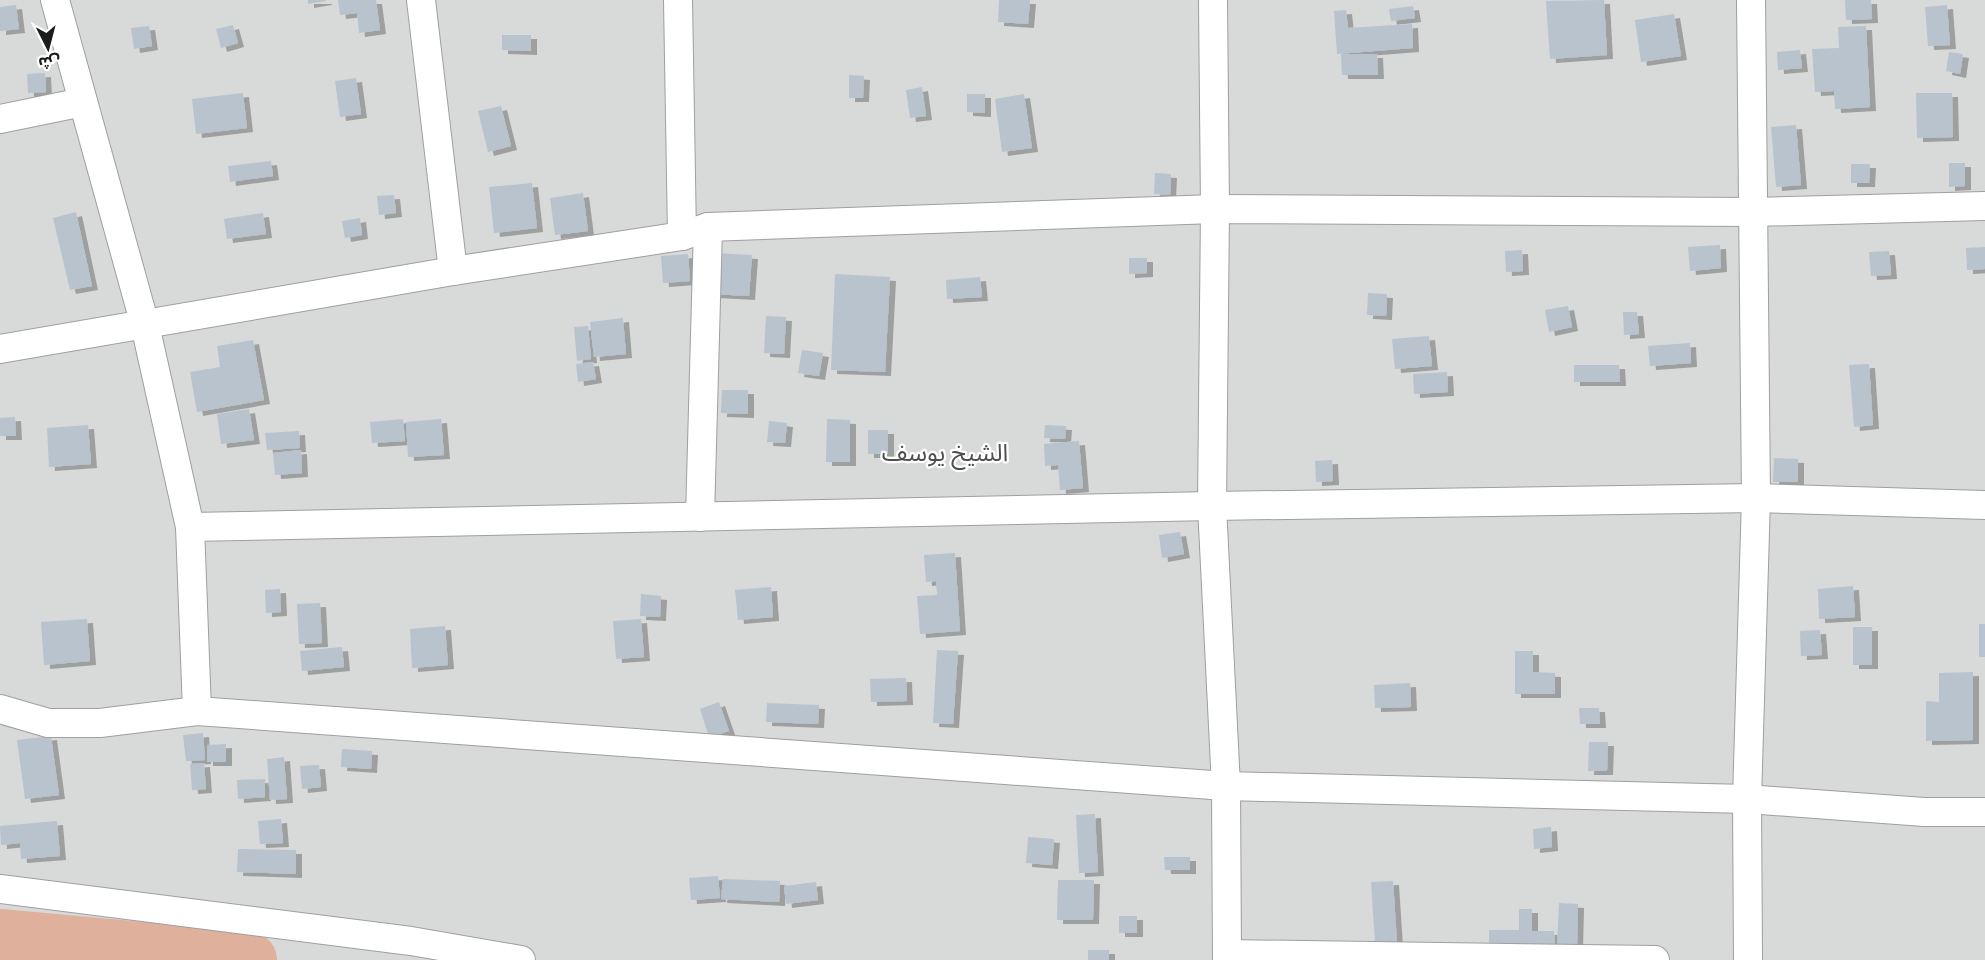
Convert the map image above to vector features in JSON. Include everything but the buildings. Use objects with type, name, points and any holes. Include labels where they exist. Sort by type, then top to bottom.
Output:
[{"type":"street","points":[[55,0],[145,325],[190,527],[197,711]]},
{"type":"street","points":[[421,0],[453,272]]},
{"type":"street","points":[[678,0],[695,232],[700,517]]},
{"type":"street","points":[[1213,0],[1215,209],[1212,506],[1226,786],[1227,957],[1655,960]]},
{"type":"street","points":[[1748,960],[1747,799],[1756,498],[1751,0]]},
{"type":"street","points":[[0,119],[83,102]]},
{"type":"street","points":[[0,349],[695,232],[1215,209],[1754,212],[1985,206]]},
{"type":"street","points":[[190,527],[1212,506],[1756,498],[1985,505]]},
{"type":"street","points":[[0,709],[48,723],[100,723],[197,711],[1226,786],[1747,799],[1924,812],[1985,812]]},
{"type":"street","points":[[0,889],[411,941],[521,960]]},
{"type":"shaded area","points":[[0,0],[1985,0],[1985,960],[0,960]]},
{"type":"waterway","points":[[0,937],[249,960]]},
{"type":"district","name":"الشيخ يوسف","points":[[945,453]]}]
